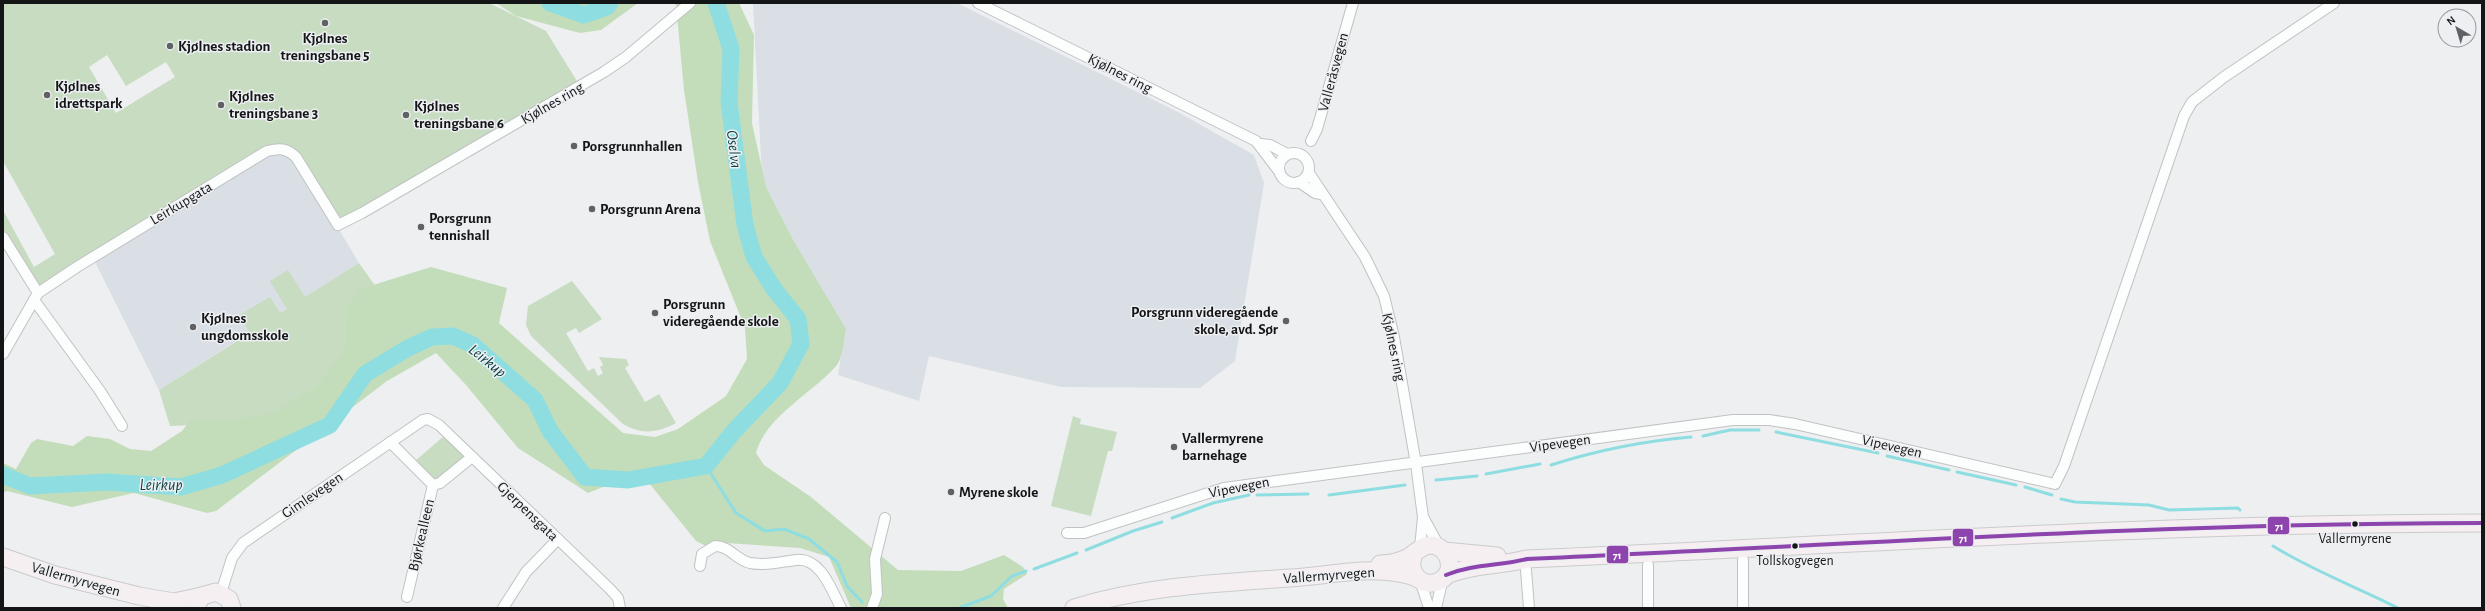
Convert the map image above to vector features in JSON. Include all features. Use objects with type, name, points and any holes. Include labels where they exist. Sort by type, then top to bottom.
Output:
[{"type":"main road","points":[[1527,565],[1428,545],[1417,551],[1411,567],[1418,579],[1432,583],[1468,567],[1511,563],[1527,565],[2185,529],[2374,523],[2482,523]]},
{"type":"main road","points":[[1442,549],[1449,562],[1445,576]]},
{"type":"main road","name":"Vallermyrvegen","points":[[1241,580],[1291,570],[1386,564],[1417,551]]},
{"type":"main road","name":"Vallermyrvegen","points":[[3,557],[94,586],[179,605],[199,602],[211,592],[231,603]]},
{"type":"main road","name":"Vallermyrvegen","points":[[1074,608],[1098,601],[1183,586],[1241,580],[1387,571],[1418,579]]},
{"type":"main road","name":"Vallermyrvegen","points":[[1101,608],[1130,596]]},
{"type":"street","name":"Kjølnes ring","points":[[362,213],[604,72],[626,57],[690,3]]},
{"type":"street","name":"Kjølnes ring","points":[[978,3],[1261,144],[1270,145],[1287,154]]},
{"type":"street","name":"Valleråsvegen","points":[[1311,141],[1317,128],[1353,3]]},
{"type":"street","name":"Vipevegen","points":[[1067,532],[1084,533],[1224,488],[1416,464],[1717,421],[1751,419],[1776,421],[1834,432],[2054,484],[2064,466],[2184,116],[2192,102],[2224,77],[2334,3]]},
{"type":"street","points":[[1261,144],[1278,170],[1286,180],[1292,183],[1299,182],[1309,173],[1308,162],[1304,156],[1287,154],[1279,162],[1278,170]]},
{"type":"street","name":"Leirkupgata","points":[[3,354],[36,296],[174,207],[267,151],[277,148],[288,150],[296,157],[338,225],[362,213]]},
{"type":"street","name":"Kjølnes ring","points":[[1309,173],[1321,190],[1321,194],[1338,213],[1365,257],[1384,296],[1394,336],[1416,464],[1423,516],[1417,551]]},
{"type":"street","name":"Kjølnes ring","points":[[1299,182],[1315,193],[1321,194]]},
{"type":"street","points":[[3,238],[36,296],[122,426]]},
{"type":"street","name":"Gimlevegen","points":[[231,603],[232,558],[243,543],[390,442],[423,420],[428,419]]},
{"type":"street","name":"Gjerpensgata","points":[[428,419],[439,425],[614,593],[618,598],[620,608]]},
{"type":"street","name":"Bjørkealleen","points":[[390,442],[432,484],[407,597]]},
{"type":"street","points":[[432,484],[440,483],[472,457]]},
{"type":"street","name":"Kjølnes ring","points":[[1423,516],[1442,549]]},
{"type":"street","points":[[872,608],[877,594],[874,559],[884,518]]},
{"type":"street","points":[[503,608],[526,572],[558,539]]},
{"type":"street","points":[[700,566],[702,554],[715,546],[728,548],[747,562],[759,564],[803,560],[818,569],[841,608]]},
{"type":"street","points":[[1743,560],[1743,608]]},
{"type":"street","points":[[1527,565],[1529,608]]},
{"type":"street","points":[[1648,565],[1648,608]]},
{"type":"street","points":[[1436,608],[1445,576]]},
{"type":"street","points":[[1418,579],[1429,608]]},
{"type":"shaded area","points":[[753,3],[957,3],[1178,112],[1254,155],[1264,183],[1235,361],[1200,388],[1061,387],[929,356],[919,401],[838,375],[845,332],[763,197]]},
{"type":"shaded area","name":"Kjølnes ungdomsskole","points":[[267,151],[296,157],[359,263],[159,390],[93,258]]},
{"type":"green space","points":[[3,3],[489,3],[546,31],[580,86],[338,225],[296,157],[277,149],[38,293],[3,237],[3,210],[34,267],[55,254],[3,161]],"holes":[[[107,55],[126,86],[166,62],[175,77],[116,113],[89,67]]]},
{"type":"green space","points":[[496,3],[638,3],[601,30],[580,33],[516,16]]},
{"type":"green space","points":[[673,3],[739,3],[754,35],[752,123],[766,187],[793,240],[846,329],[842,352],[837,365],[780,416],[761,440],[756,453],[764,465],[811,497],[898,570],[961,571],[1004,555],[1023,567],[1027,574],[1004,589],[1003,599],[1008,608],[851,608],[829,557],[800,548],[726,543],[710,548],[696,541],[640,472],[588,493],[518,448],[466,385],[436,353],[387,381],[216,511],[207,513],[134,493],[72,507],[7,491],[3,493],[3,463],[16,469],[31,443],[37,439],[73,446],[87,436],[110,439],[130,449],[151,451],[182,431],[191,419],[220,422],[273,413],[318,385],[346,347],[348,306],[360,289],[431,267],[507,288],[499,323],[623,433],[655,437],[678,429],[726,396],[747,359],[745,328],[710,241],[698,182],[684,90],[676,5]]},
{"type":"green space","points":[[359,263],[374,284],[369,290],[375,342],[321,386],[263,422],[170,426],[159,390],[250,333],[239,315],[270,297],[280,313],[287,309],[270,281],[288,270],[305,297]]},
{"type":"green space","points":[[572,281],[602,319],[579,333],[576,328],[566,333],[588,371],[594,368],[598,376],[603,373],[600,367],[603,365],[599,357],[626,359],[629,365],[625,368],[645,402],[659,394],[676,423],[656,431],[637,430],[623,424],[531,336],[526,325],[528,306]]},
{"type":"green space","points":[[1073,416],[1081,419],[1080,424],[1117,432],[1112,451],[1108,451],[1091,516],[1051,506]]},
{"type":"green space","points":[[444,436],[464,455],[464,459],[439,479],[432,478],[414,462]]},
{"type":"waterway","name":"Oselva","points":[[550,3],[584,15],[607,7],[610,3]]},
{"type":"waterway","name":"Leirkup","points":[[3,475],[30,486],[107,482],[181,487],[222,475],[330,425],[365,374],[408,348],[432,337],[453,336],[473,345],[535,400],[550,431],[585,477],[628,480],[706,466],[734,431],[780,383],[801,344],[798,319],[774,289],[754,257],[745,225],[729,102],[731,49],[716,3]]},
{"type":"waterway","points":[[1703,436],[1730,430],[1759,430]]},
{"type":"waterway","points":[[1776,432],[1878,453]]},
{"type":"waterway","points":[[1551,465],[1621,447],[1691,437]]},
{"type":"waterway","points":[[1887,456],[1949,470]]},
{"type":"waterway","points":[[1486,474],[1540,464]]},
{"type":"waterway","points":[[706,466],[736,513],[765,531],[784,529],[809,539],[837,562],[847,586],[862,602]]},
{"type":"waterway","points":[[1957,472],[2016,485]]},
{"type":"waterway","points":[[1436,480],[1477,476]]},
{"type":"waterway","points":[[1329,495],[1405,485]]},
{"type":"waterway","points":[[2025,487],[2052,495]]},
{"type":"waterway","points":[[1257,495],[1308,494]]},
{"type":"waterway","points":[[1172,518],[1213,503],[1249,495]]},
{"type":"waterway","points":[[2061,499],[2075,502],[2149,505],[2169,510],[2238,508],[2240,510]]},
{"type":"waterway","points":[[1086,550],[1133,531],[1162,522]]},
{"type":"waterway","points":[[2273,546],[2319,571],[2398,608]]},
{"type":"waterway","points":[[1034,569],[1077,553]]},
{"type":"waterway","points":[[959,608],[991,596],[1012,576],[1026,571]]},
{"type":"transit line","name":"71","points":[[1446,575],[1456,571],[1476,567],[1527,559],[2123,531],[2362,524],[2482,523]]},
{"type":"place","name":"Kjølnes treningsbane 5","points":[[325,23]]},
{"type":"place","name":"Kjølnes stadion","points":[[170,46]]},
{"type":"place","name":"Kjølnes idrettspark","points":[[47,95]]},
{"type":"place","name":"Kjølnes treningsbane 3","points":[[221,105]]},
{"type":"place","name":"Kjølnes treningsbane 6","points":[[406,115]]},
{"type":"place","name":"Porsgrunnhallen","points":[[574,146]]},
{"type":"place","name":"Porsgrunn Arena","points":[[592,209]]},
{"type":"place","name":"Porsgrunn tennishall","points":[[421,227]]},
{"type":"place","name":"Porsgrunn videregående skole","points":[[655,313]]},
{"type":"place","name":"Porsgrunn videregående skole, avd. Sør","points":[[1286,321]]},
{"type":"place","name":"Kjølnes ungdomsskole","points":[[193,327]]},
{"type":"place","name":"Vallermyrene barnehage","points":[[1174,447]]},
{"type":"place","name":"Myrene skole","points":[[951,492]]},
{"type":"place","name":"Vallermyrene","points":[[2355,524]]},
{"type":"place","name":"Tollskogvegen","points":[[1795,546]]}]
